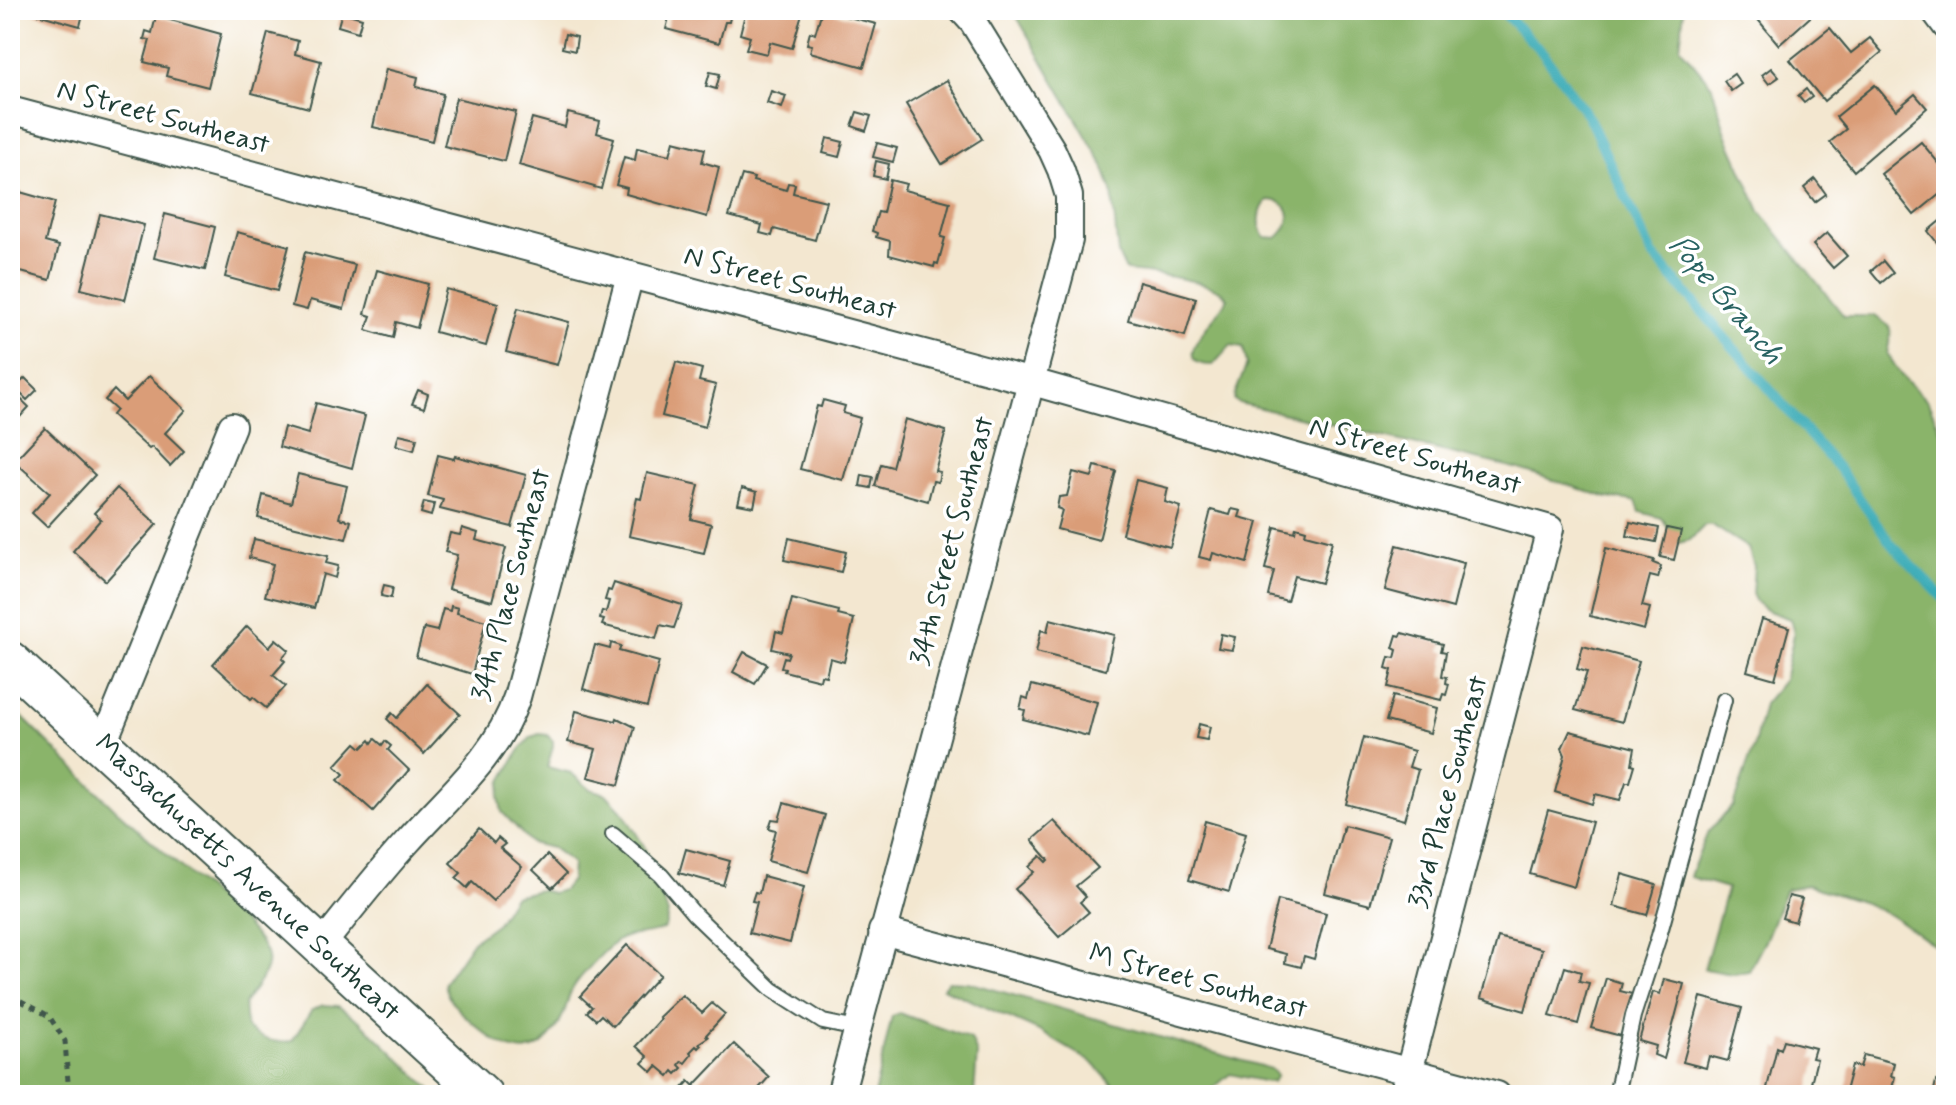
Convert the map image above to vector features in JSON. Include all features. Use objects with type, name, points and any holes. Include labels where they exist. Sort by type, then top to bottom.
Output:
[{"type":"street","points":[[1934,10],[1946,26]]},
{"type":"street","name":"34th Street Southeast","points":[[840,1095],[1029,381],[1066,254],[1070,225],[1069,196],[1052,150],[968,16]]},
{"type":"street","name":"N Street Southeast","points":[[10,110],[1029,381],[1550,529]]},
{"type":"street","name":"34th Place Southeast","points":[[321,946],[376,877],[485,759],[508,723],[630,275]]},
{"type":"street","points":[[102,746],[232,426]]},
{"type":"street","name":"33rd Place Southeast","points":[[1406,1083],[1550,529]]},
{"type":"street","name":"Massachusetts Avenue Southeast","points":[[10,661],[483,1095]]},
{"type":"street","name":"M Street Southeast","points":[[882,931],[1406,1083],[1497,1095]]},
{"type":"lane","points":[[1616,1095],[1633,1016],[1659,936],[1724,700]]},
{"type":"lane","points":[[613,834],[661,875],[694,914],[773,990],[823,1022],[857,1029]]},
{"type":"path","points":[[10,995],[49,1016],[65,1041],[69,1095]]},
{"type":"green space","points":[[1013,10],[1684,10],[1680,47],[1712,86],[1726,134],[1760,211],[1844,316],[1875,316],[1889,326],[1891,334],[1887,353],[1901,375],[1928,402],[1946,442],[1946,953],[1894,917],[1867,904],[1807,885],[1786,889],[1749,971],[1732,974],[1704,969],[1727,888],[1690,877],[1691,873],[1708,832],[1733,806],[1754,746],[1764,704],[1784,680],[1794,634],[1790,619],[1766,610],[1756,602],[1752,594],[1754,566],[1748,548],[1712,525],[1705,525],[1690,540],[1678,543],[1662,518],[1640,512],[1636,501],[1608,498],[1519,469],[1239,403],[1234,400],[1235,394],[1247,364],[1243,347],[1231,345],[1213,365],[1199,363],[1193,357],[1199,338],[1228,298],[1210,286],[1196,282],[1126,271],[1118,254],[1112,191],[1102,163]],"holes":[[[1268,200],[1287,208],[1289,220],[1277,238],[1265,237],[1260,223],[1261,213]]]},
{"type":"green space","points":[[10,705],[115,809],[254,934],[262,945],[267,962],[266,970],[244,1004],[246,1027],[268,1040],[292,1041],[312,1010],[323,1005],[338,1006],[361,1022],[437,1095],[10,1095]]},
{"type":"green space","points":[[547,735],[553,741],[547,767],[571,773],[590,789],[606,794],[623,812],[644,846],[668,914],[665,928],[620,939],[609,947],[577,983],[569,995],[562,1017],[545,1041],[536,1048],[516,1050],[493,1040],[464,1015],[453,1004],[444,983],[473,941],[497,923],[514,896],[540,890],[552,893],[563,890],[571,880],[572,863],[552,848],[531,843],[502,812],[499,797],[502,781],[519,751],[531,737]]},
{"type":"green space","points":[[948,981],[968,982],[1271,1069],[1277,1075],[1273,1082],[1267,1082],[1230,1074],[1212,1089],[1210,1095],[1127,1095],[1093,1063],[1037,1030],[943,988]]},
{"type":"green space","points":[[899,1013],[971,1039],[977,1054],[974,1095],[874,1095],[892,1016]]},
{"type":"building","points":[[23,10],[84,10],[80,26]]},
{"type":"building","points":[[671,10],[728,10],[731,13],[719,43],[666,29]]},
{"type":"building","points":[[746,10],[803,10],[792,48],[770,42],[767,54],[746,49],[750,37],[740,34]]},
{"type":"building","points":[[822,10],[876,24],[864,67],[810,52],[812,45],[807,44],[810,32],[815,34]]},
{"type":"building","points":[[1750,10],[1818,10],[1779,45]]},
{"type":"building","points":[[342,12],[362,18],[358,32],[338,26]]},
{"type":"building","points":[[156,16],[221,34],[208,87],[166,76],[168,68],[144,62],[150,40],[144,39],[146,31],[152,33]]},
{"type":"building","points":[[1830,28],[1851,53],[1870,38],[1882,52],[1824,101],[1790,60]]},
{"type":"building","points":[[268,33],[298,41],[295,54],[321,61],[309,108],[252,93]]},
{"type":"building","points":[[565,34],[577,37],[575,51],[562,48]]},
{"type":"building","points":[[1771,68],[1779,77],[1769,84],[1762,75]]},
{"type":"building","points":[[386,69],[418,77],[416,87],[443,94],[432,141],[373,127]]},
{"type":"building","points":[[710,72],[720,74],[716,89],[706,86]]},
{"type":"building","points":[[1734,74],[1741,84],[1731,91],[1724,81]]},
{"type":"building","points":[[947,80],[982,139],[942,164],[906,104]]},
{"type":"building","points":[[1875,85],[1896,110],[1915,94],[1927,108],[1854,171],[1830,142],[1846,129],[1836,117]]},
{"type":"building","points":[[1806,89],[1812,97],[1804,103],[1798,96]]},
{"type":"building","points":[[771,91],[786,96],[782,108],[767,103]]},
{"type":"building","points":[[456,98],[516,112],[504,161],[444,146]]},
{"type":"building","points":[[857,112],[871,116],[866,131],[852,126]]},
{"type":"building","points":[[568,113],[600,121],[597,133],[614,138],[601,189],[519,165],[532,118],[565,127]]},
{"type":"building","points":[[827,138],[843,142],[839,157],[823,153]]},
{"type":"building","points":[[674,141],[705,149],[702,162],[719,167],[707,217],[626,194],[627,188],[616,185],[624,157],[635,160],[637,148],[670,155]]},
{"type":"building","points":[[1921,142],[1941,166],[1946,163],[1946,189],[1914,215],[1881,174]]},
{"type":"building","points":[[877,143],[897,148],[893,162],[873,157]]},
{"type":"building","points":[[876,161],[889,164],[886,179],[873,176]]},
{"type":"building","points":[[742,175],[786,190],[788,183],[795,184],[793,193],[826,201],[815,240],[774,229],[772,236],[760,233],[762,225],[729,216]]},
{"type":"building","points":[[1815,179],[1826,194],[1815,202],[1804,188]]},
{"type":"building","points":[[890,180],[906,184],[904,190],[950,202],[941,237],[945,238],[938,264],[935,263],[934,267],[889,255],[890,241],[876,237],[877,233],[872,231],[878,212],[883,213]]},
{"type":"building","points":[[13,190],[55,202],[45,242],[59,246],[50,280],[10,269],[10,200]]},
{"type":"building","points":[[100,214],[144,225],[125,300],[81,289]]},
{"type":"building","points":[[165,214],[215,227],[205,270],[154,258]]},
{"type":"building","points":[[1946,216],[1946,254],[1928,231]]},
{"type":"building","points":[[237,232],[289,246],[277,291],[225,277]]},
{"type":"building","points":[[1827,233],[1847,256],[1833,268],[1813,245]]},
{"type":"building","points":[[305,252],[355,265],[344,309],[310,300],[307,310],[292,306]]},
{"type":"building","points":[[1883,261],[1893,273],[1881,283],[1871,271]]},
{"type":"building","points":[[377,270],[428,284],[417,328],[396,322],[393,338],[366,330],[371,316],[365,314]]},
{"type":"building","points":[[1139,282],[1196,298],[1185,336],[1128,320]]},
{"type":"building","points":[[446,289],[498,303],[486,346],[435,332]]},
{"type":"building","points":[[518,308],[569,322],[557,365],[506,352]]},
{"type":"building","points":[[676,362],[702,369],[699,381],[716,385],[705,427],[662,416]]},
{"type":"building","points":[[149,376],[186,410],[165,433],[184,451],[170,466],[112,415],[116,410],[105,400],[114,390],[125,401]]},
{"type":"building","points":[[25,378],[37,390],[27,400],[15,388]]},
{"type":"building","points":[[10,389],[29,407],[10,428]]},
{"type":"building","points":[[418,390],[428,394],[424,408],[412,404]]},
{"type":"building","points":[[823,400],[845,406],[843,413],[860,418],[843,480],[800,469],[817,406],[821,407]]},
{"type":"building","points":[[316,403],[365,416],[352,468],[279,447],[284,427],[308,434]]},
{"type":"building","points":[[905,419],[946,431],[935,471],[940,472],[938,482],[933,481],[928,501],[875,486],[881,464],[892,467]]},
{"type":"building","points":[[45,428],[95,475],[47,527],[32,513],[50,493],[14,461]]},
{"type":"building","points":[[399,434],[417,438],[414,450],[396,445]]},
{"type":"building","points":[[438,455],[454,459],[455,456],[526,475],[512,527],[440,509],[443,500],[428,496]]},
{"type":"building","points":[[1095,466],[1116,471],[1099,540],[1057,529],[1062,510],[1057,508],[1059,497],[1067,496],[1073,472],[1092,477]]},
{"type":"building","points":[[647,473],[699,485],[691,519],[711,524],[704,553],[629,536],[637,498],[641,499]]},
{"type":"building","points":[[298,474],[347,486],[339,518],[351,521],[346,539],[258,518],[263,495],[291,503]]},
{"type":"building","points":[[862,475],[873,477],[871,488],[860,486]]},
{"type":"building","points":[[1136,480],[1168,488],[1165,502],[1181,507],[1170,547],[1122,534]]},
{"type":"building","points":[[117,488],[157,524],[106,581],[73,551],[101,519],[94,513]]},
{"type":"building","points":[[742,488],[757,492],[754,507],[738,504]]},
{"type":"building","points":[[424,502],[434,504],[431,516],[421,513]]},
{"type":"building","points":[[1232,509],[1241,511],[1239,517],[1258,522],[1247,563],[1213,553],[1211,560],[1199,557],[1211,510],[1230,515]]},
{"type":"building","points":[[1630,522],[1659,528],[1656,542],[1627,536]]},
{"type":"building","points":[[1275,527],[1295,532],[1296,527],[1306,530],[1305,534],[1332,541],[1321,583],[1294,576],[1287,601],[1268,596],[1274,571],[1265,569]]},
{"type":"building","points":[[462,528],[478,533],[476,540],[506,548],[492,601],[448,589],[457,555],[445,552],[450,533],[460,535]]},
{"type":"building","points":[[1667,528],[1681,531],[1674,560],[1660,557]]},
{"type":"building","points":[[789,538],[846,552],[841,572],[784,560]]},
{"type":"building","points":[[254,539],[328,556],[326,563],[338,566],[335,578],[323,574],[314,608],[265,596],[273,564],[249,558]]},
{"type":"building","points":[[1397,545],[1464,563],[1453,608],[1385,590]]},
{"type":"building","points":[[1606,548],[1654,560],[1653,563],[1661,566],[1658,578],[1650,576],[1642,606],[1650,608],[1644,630],[1590,616]]},
{"type":"building","points":[[614,583],[682,605],[674,628],[660,625],[656,639],[602,625],[602,611],[606,612],[609,601],[605,600]]},
{"type":"building","points":[[384,585],[393,587],[391,598],[381,596]]},
{"type":"building","points":[[792,599],[839,611],[838,615],[854,619],[844,662],[830,658],[826,676],[821,675],[820,680],[784,671],[785,668],[781,667],[789,653],[772,649],[776,631],[783,633]]},
{"type":"building","points":[[451,606],[458,608],[457,613],[486,621],[472,674],[416,657],[424,628],[437,631],[443,609],[450,611]]},
{"type":"building","points":[[1050,619],[1114,635],[1106,670],[1036,652],[1041,630],[1047,632]]},
{"type":"building","points":[[1762,619],[1789,627],[1775,679],[1747,671]]},
{"type":"building","points":[[247,626],[269,647],[276,639],[289,650],[282,658],[285,661],[273,675],[286,686],[266,708],[253,697],[251,699],[213,664]]},
{"type":"building","points":[[1402,633],[1443,644],[1441,651],[1446,652],[1442,676],[1447,677],[1446,683],[1449,684],[1441,700],[1388,687],[1392,670],[1386,668],[1389,657],[1395,658],[1397,650],[1393,648],[1397,635],[1401,636]]},
{"type":"building","points":[[1221,634],[1235,637],[1232,650],[1218,648]]},
{"type":"building","points":[[611,643],[621,646],[619,651],[659,662],[647,707],[583,689],[595,645],[610,649]]},
{"type":"building","points":[[1583,646],[1639,661],[1622,722],[1575,710],[1587,672],[1577,669]]},
{"type":"building","points":[[744,652],[767,664],[755,684],[733,672]]},
{"type":"building","points":[[427,684],[460,714],[424,754],[387,719],[392,713],[397,718]]},
{"type":"building","points":[[1032,685],[1097,702],[1088,736],[1023,719],[1025,710],[1020,709],[1023,697],[1028,699]]},
{"type":"building","points":[[1393,696],[1437,708],[1431,733],[1386,721]]},
{"type":"building","points":[[576,711],[616,721],[617,718],[635,727],[619,785],[588,777],[596,749],[568,742]]},
{"type":"building","points":[[1199,724],[1210,727],[1207,740],[1196,738]]},
{"type":"building","points":[[1570,731],[1635,748],[1632,764],[1635,765],[1620,800],[1595,794],[1592,804],[1555,792],[1565,755],[1562,748]]},
{"type":"building","points":[[1364,737],[1414,751],[1409,767],[1418,770],[1404,820],[1346,804]]},
{"type":"building","points":[[375,739],[382,745],[385,741],[391,746],[388,750],[409,770],[373,811],[338,780],[344,774],[335,766],[356,743],[362,748]]},
{"type":"building","points":[[784,803],[825,815],[808,872],[768,861],[776,830],[769,828],[772,819],[779,820]]},
{"type":"building","points":[[1548,810],[1592,822],[1574,887],[1530,874]]},
{"type":"building","points":[[1054,821],[1098,868],[1076,886],[1086,897],[1080,902],[1089,912],[1059,937],[1015,889],[1034,872],[1029,867],[1041,856],[1047,862],[1049,860],[1032,840]]},
{"type":"building","points":[[1205,821],[1246,833],[1229,892],[1189,880]]},
{"type":"building","points":[[1344,825],[1389,837],[1370,905],[1325,893]]},
{"type":"building","points":[[479,829],[494,843],[498,838],[505,844],[500,848],[522,867],[493,901],[472,882],[467,888],[456,878],[461,873],[450,863]]},
{"type":"building","points":[[686,849],[730,861],[723,885],[679,873]]},
{"type":"building","points":[[547,855],[566,874],[552,888],[533,870]]},
{"type":"building","points":[[1622,874],[1656,884],[1647,915],[1614,906]]},
{"type":"building","points":[[763,876],[804,887],[790,943],[749,933],[757,902],[752,901],[755,892],[759,893]]},
{"type":"building","points":[[1789,896],[1802,899],[1795,922],[1782,918]]},
{"type":"building","points":[[1278,900],[1326,913],[1314,959],[1304,956],[1301,967],[1285,963],[1286,954],[1266,949]]},
{"type":"building","points":[[1498,937],[1542,949],[1525,1011],[1481,998]]},
{"type":"building","points":[[627,945],[660,975],[613,1026],[601,1015],[596,1020],[587,1012],[592,1007],[580,996]]},
{"type":"building","points":[[1565,967],[1581,972],[1579,981],[1589,983],[1578,1024],[1550,1016]]},
{"type":"building","points":[[1606,978],[1622,983],[1620,991],[1632,994],[1621,1036],[1591,1028]]},
{"type":"building","points":[[1664,979],[1684,984],[1664,1059],[1654,1055],[1656,1046],[1639,1041],[1653,992],[1660,994]]},
{"type":"building","points":[[682,995],[702,1013],[712,1003],[725,1014],[706,1035],[708,1037],[699,1043],[701,1045],[690,1052],[692,1054],[685,1063],[682,1061],[679,1065],[682,1068],[676,1074],[673,1071],[669,1076],[657,1066],[652,1072],[642,1063],[648,1057],[636,1046]]},
{"type":"building","points":[[1701,997],[1742,1008],[1728,1061],[1709,1056],[1706,1068],[1683,1062]]},
{"type":"building","points":[[1784,1040],[1815,1048],[1812,1058],[1817,1059],[1808,1095],[1768,1095],[1777,1047],[1781,1049]]},
{"type":"building","points":[[734,1044],[769,1077],[753,1095],[689,1095],[683,1088],[689,1081],[694,1086]]},
{"type":"building","points":[[1864,1055],[1894,1063],[1891,1076],[1895,1077],[1890,1095],[1844,1095],[1852,1065],[1860,1067]]},
{"type":"building","points":[[1936,1081],[1946,1084],[1946,1095],[1933,1095]]},
{"type":"waterway","name":"Pope Branch","points":[[1501,10],[1544,54],[1590,120],[1652,254],[1839,469],[1892,545],[1946,601]]}]
